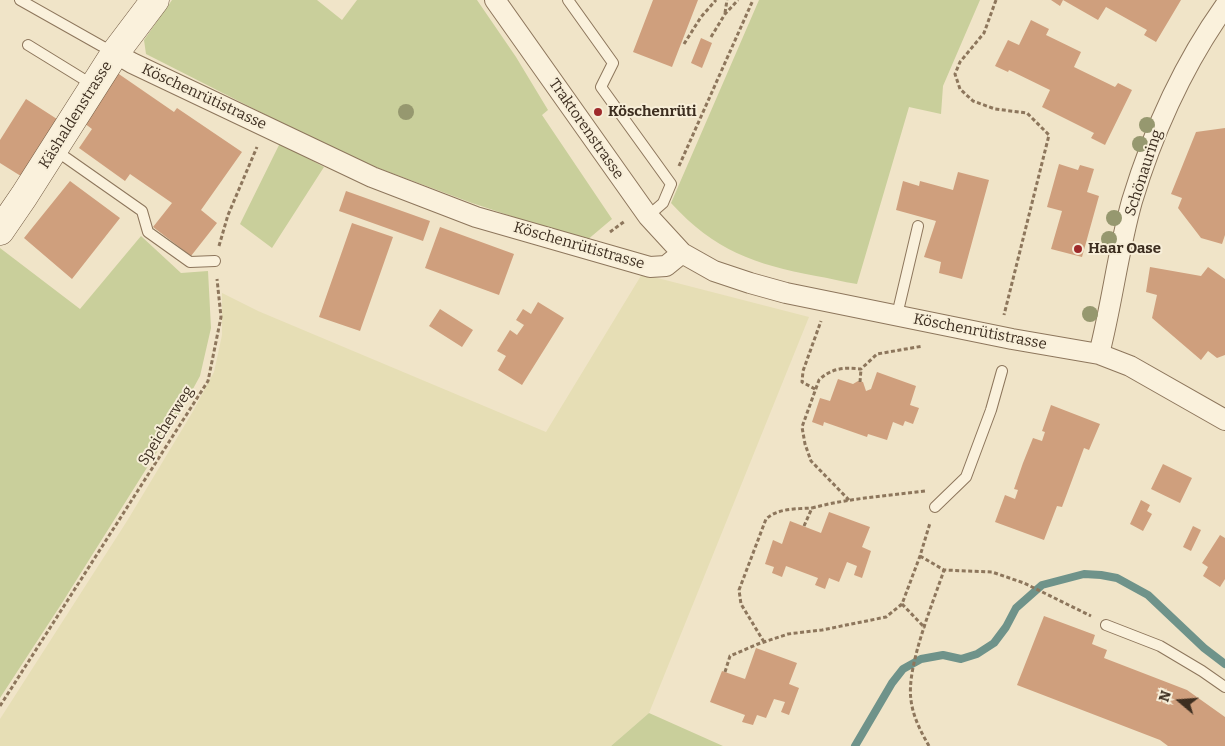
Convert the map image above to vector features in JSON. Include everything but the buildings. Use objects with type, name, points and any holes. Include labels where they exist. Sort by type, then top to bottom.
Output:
[{"type":"street","name":"Käshaldenstrasse","points":[[0,231],[114,53],[155,0]]},
{"type":"street","name":"Traktorenstrasse","points":[[495,0],[648,216],[682,253]]},
{"type":"street","name":"Schönauring","points":[[1100,354],[1130,211],[1152,144],[1180,80],[1197,48],[1225,6]]},
{"type":"street","name":"Köschenrütistrasse","points":[[114,53],[372,177],[476,217],[650,267],[666,266],[682,253],[714,271],[786,293],[1020,340],[1100,354],[1130,366],[1225,420]]},
{"type":"lane","points":[[20,0],[98,46],[114,53]]},
{"type":"lane","points":[[568,0],[613,63],[601,87],[671,184],[663,203],[648,216]]},
{"type":"lane","points":[[28,45],[94,85]]},
{"type":"lane","points":[[54,149],[142,211],[148,232],[190,262],[215,262]]},
{"type":"lane","points":[[897,315],[918,226]]},
{"type":"lane","points":[[935,507],[966,477],[991,410],[1002,371]]},
{"type":"lane","points":[[1106,625],[1160,646],[1225,687]]},
{"type":"path","points":[[684,44],[701,17],[716,0]]},
{"type":"path","points":[[725,14],[727,0]]},
{"type":"path","points":[[711,37],[725,14],[738,0]]},
{"type":"path","points":[[671,184],[753,0]]},
{"type":"path","points":[[996,0],[984,33],[960,62],[955,74],[960,89],[973,101],[995,109],[1027,113],[1049,135],[1003,318]]},
{"type":"path","name":"Speicherweg","points":[[0,706],[208,381],[221,317],[215,262],[228,215],[266,127]]},
{"type":"path","points":[[815,389],[802,382],[803,371],[826,301]]},
{"type":"path","points":[[860,382],[861,369],[877,354],[924,346]]},
{"type":"path","points":[[849,500],[810,461],[802,427],[819,380],[834,370],[847,367],[861,369]]},
{"type":"path","points":[[764,642],[741,604],[739,590],[766,519],[773,513],[812,508],[849,500],[956,487]]},
{"type":"path","points":[[725,672],[730,656],[764,642],[788,634],[822,630],[886,617],[902,604],[920,556],[935,507]]},
{"type":"path","points":[[804,526],[812,508]]},
{"type":"path","points":[[920,556],[944,570],[992,572],[1024,583],[1106,625]]},
{"type":"path","points":[[929,746],[918,727],[911,700],[911,676],[944,570]]},
{"type":"path","points":[[902,604],[925,628]]},
{"type":"shaded area","points":[[642,274],[809,317],[649,713],[611,746],[0,746],[0,719],[127,521],[192,413],[214,372],[222,335],[222,293],[258,311],[546,432]]},
{"type":"green space","points":[[172,0],[317,0],[342,20],[357,0],[477,0],[516,57],[548,110],[542,115],[612,219],[586,241],[472,203],[370,165],[272,118],[146,54],[144,40]]},
{"type":"green space","points":[[759,0],[980,0],[943,86],[941,114],[909,107],[857,284],[773,266],[737,253],[704,233],[671,203]]},
{"type":"green space","points":[[280,143],[324,167],[272,248],[240,224]]},
{"type":"green space","points":[[141,236],[181,273],[208,271],[211,328],[200,376],[170,431],[0,698],[0,248],[80,309]]},
{"type":"green space","points":[[649,713],[723,746],[611,746]]},
{"type":"waterway","points":[[855,746],[892,683],[903,669],[921,659],[943,655],[961,659],[977,654],[994,643],[1006,627],[1016,608],[1042,585],[1084,574],[1117,578],[1148,595],[1204,648],[1225,664]]},
{"type":"place","name":"Köschenrüti","points":[[598,112]]},
{"type":"place","name":"Haar Oase","points":[[1078,249]]}]
